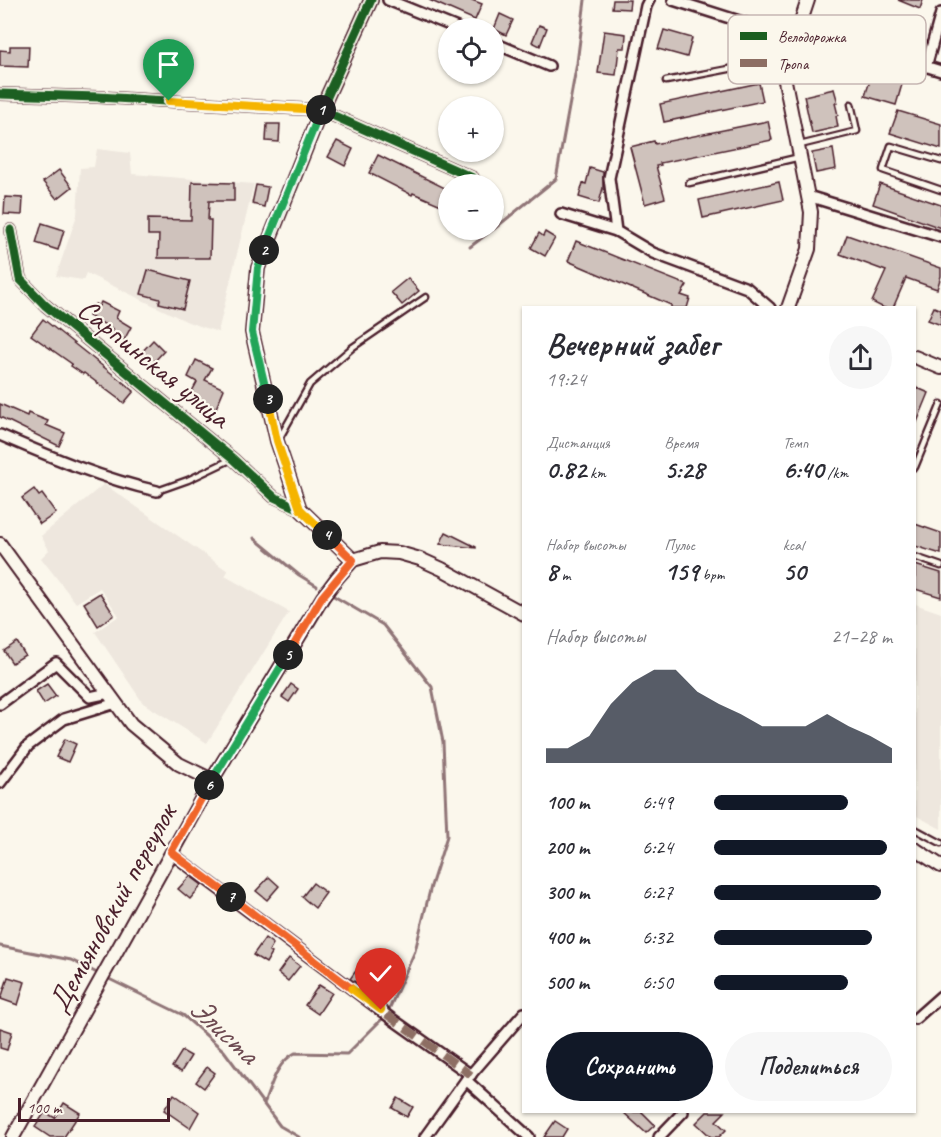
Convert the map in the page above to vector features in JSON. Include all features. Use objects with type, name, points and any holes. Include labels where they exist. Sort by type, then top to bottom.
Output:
[{"type":"street","points":[[371,0],[321,110],[258,268],[252,332],[277,441],[300,509],[353,560],[380,552],[399,553],[420,558],[522,614]]},
{"type":"street","points":[[388,0],[438,20]]},
{"type":"street","points":[[616,231],[609,178],[649,0]]},
{"type":"street","points":[[673,0],[730,15]]},
{"type":"street","points":[[803,15],[808,0]]},
{"type":"street","points":[[941,13],[926,67],[941,71]]},
{"type":"street","points":[[504,47],[549,66]]},
{"type":"street","points":[[786,84],[811,212],[809,249],[789,306]]},
{"type":"street","points":[[0,94],[98,97],[321,110],[464,174]]},
{"type":"street","points":[[808,196],[941,237]]},
{"type":"street","points":[[561,214],[616,231],[653,253],[747,288],[768,306]]},
{"type":"street","name":"Сарпинская улица","points":[[11,230],[20,279],[45,305],[233,459],[274,497],[300,509]]},
{"type":"street","points":[[916,357],[941,368]]},
{"type":"street","points":[[0,435],[123,484],[158,491]]},
{"type":"street","points":[[0,544],[131,724],[180,764],[212,780]]},
{"type":"street","name":"Демьяновский переулок","points":[[13,1137],[212,780],[322,597],[353,560]]},
{"type":"street","points":[[0,704],[56,663],[90,697],[112,698]]},
{"type":"street","points":[[0,783],[28,746],[64,719],[112,698]]},
{"type":"street","points":[[916,850],[941,866]]},
{"type":"street","points":[[171,852],[468,1078],[529,1137]]},
{"type":"street","points":[[916,1018],[941,996]]},
{"type":"street","points":[[425,1137],[468,1078],[522,1015]]},
{"type":"street","points":[[659,1137],[682,1113]]},
{"type":"lane","points":[[666,81],[728,69]]},
{"type":"lane","points":[[689,183],[857,132],[851,104]]},
{"type":"lane","points":[[941,161],[891,146],[883,170],[941,190]]},
{"type":"lane","points":[[277,441],[310,384],[353,347],[426,297]]},
{"type":"lane","points":[[916,465],[941,404]]},
{"type":"lane","points":[[158,491],[233,459]]},
{"type":"lane","points":[[916,557],[941,566]]},
{"type":"lane","points":[[916,830],[941,843]]},
{"type":"shaded area","points":[[97,149],[130,153],[132,174],[254,184],[218,332],[188,322],[86,273],[83,280],[56,276],[77,215],[80,168],[94,167]]},
{"type":"shaded area","points":[[104,484],[228,571],[225,576],[289,612],[207,743],[143,703],[95,632],[119,616],[100,588],[76,603],[41,558],[49,550],[41,536]]},
{"type":"shaded area","points":[[916,604],[941,613],[941,829],[916,816]]},
{"type":"building","points":[[429,0],[472,0],[482,4],[476,18],[470,18]]},
{"type":"building","points":[[613,0],[630,0],[629,9],[612,8]]},
{"type":"building","points":[[898,0],[923,0],[920,9]]},
{"type":"building","points":[[500,14],[513,20],[506,35],[504,34],[504,18],[498,18]]},
{"type":"building","points":[[539,25],[547,28],[540,46],[532,42]]},
{"type":"building","points":[[664,30],[692,38],[687,57],[658,49]]},
{"type":"building","points":[[604,31],[626,34],[625,48],[619,48],[616,75],[598,73]]},
{"type":"building","points":[[10,46],[29,46],[28,67],[0,66],[0,50],[10,51]]},
{"type":"building","points":[[754,84],[759,84],[763,101],[664,122],[660,104]]},
{"type":"building","points":[[869,84],[902,84],[896,105],[865,96]]},
{"type":"building","points":[[834,89],[838,103],[835,103],[838,127],[812,133],[804,96]]},
{"type":"building","points":[[898,111],[941,124],[941,149],[890,133]]},
{"type":"building","points":[[768,121],[772,140],[660,163],[661,165],[656,166],[665,198],[645,204],[630,147]]},
{"type":"building","points":[[267,124],[280,124],[279,142],[266,141]]},
{"type":"building","points":[[337,141],[353,149],[345,166],[328,157]]},
{"type":"building","points":[[833,149],[836,169],[816,173],[812,153]]},
{"type":"building","points":[[378,155],[438,185],[438,204],[413,193],[412,195],[369,173]]},
{"type":"building","points":[[590,168],[603,172],[603,188],[599,203],[579,197],[583,183],[586,184]]},
{"type":"building","points":[[59,170],[72,187],[57,199],[43,182]]},
{"type":"building","points":[[192,182],[234,183],[234,201],[209,201],[210,258],[158,258],[159,235],[148,235],[148,219],[191,220]]},
{"type":"building","points":[[779,182],[783,200],[703,218],[699,200]]},
{"type":"building","points":[[880,184],[941,205],[941,228],[873,204]]},
{"type":"building","points":[[256,185],[268,187],[264,207],[252,204]]},
{"type":"building","points":[[5,197],[23,198],[22,215],[4,214]]},
{"type":"building","points":[[42,223],[64,230],[58,250],[36,243]]},
{"type":"building","points":[[545,232],[555,238],[545,256],[531,248],[539,233],[543,236]]},
{"type":"building","points":[[847,235],[941,268],[941,276],[937,289],[906,278],[894,306],[880,306],[872,302],[886,271],[840,254]]},
{"type":"building","points":[[576,241],[687,285],[681,295],[690,298],[688,306],[671,306],[568,261]]},
{"type":"building","points":[[148,270],[190,281],[183,309],[159,303],[160,299],[141,294]]},
{"type":"building","points":[[408,278],[419,291],[402,305],[391,292]]},
{"type":"building","points":[[101,302],[119,311],[116,318],[131,327],[123,342],[110,335],[113,329],[89,316],[95,304],[99,306]]},
{"type":"building","points":[[934,307],[941,310],[941,325],[928,320]]},
{"type":"building","points":[[43,319],[134,391],[124,403],[31,335]]},
{"type":"building","points":[[153,340],[164,351],[152,364],[140,354]]},
{"type":"building","points":[[196,360],[212,368],[205,380],[224,389],[216,408],[190,395],[197,382],[188,377]]},
{"type":"building","points":[[916,387],[929,393],[916,425]]},
{"type":"building","points":[[0,404],[27,416],[28,413],[48,421],[46,425],[65,433],[59,446],[0,417]]},
{"type":"building","points":[[34,489],[39,496],[42,494],[56,513],[40,524],[22,498]]},
{"type":"building","points":[[916,524],[941,533],[941,554],[916,546]]},
{"type":"building","points":[[446,532],[476,547],[476,548],[440,544]]},
{"type":"building","points":[[916,565],[941,573],[941,597],[916,589]]},
{"type":"building","points":[[100,593],[114,615],[98,626],[84,603]]},
{"type":"building","points":[[17,642],[25,655],[12,663],[4,651]]},
{"type":"building","points":[[47,684],[56,696],[44,704],[36,691]]},
{"type":"building","points":[[291,684],[298,689],[289,702],[282,697]]},
{"type":"building","points":[[65,739],[76,744],[68,762],[56,757]]},
{"type":"building","points":[[190,876],[202,885],[190,899],[178,889]]},
{"type":"building","points":[[269,877],[279,886],[267,900],[256,891]]},
{"type":"building","points":[[313,883],[326,893],[315,908],[302,897]]},
{"type":"building","points":[[265,938],[273,944],[269,951],[272,953],[266,963],[253,955]]},
{"type":"building","points":[[368,954],[377,961],[368,973],[371,975],[363,986],[350,979]]},
{"type":"building","points":[[289,958],[300,966],[288,981],[278,973]]},
{"type":"building","points":[[8,977],[25,982],[18,1005],[1,999]]},
{"type":"building","points":[[319,985],[332,993],[318,1014],[305,1005]]},
{"type":"building","points":[[0,1028],[12,1032],[7,1050],[0,1048]]},
{"type":"building","points":[[182,1051],[191,1056],[181,1072],[172,1067]]},
{"type":"building","points":[[207,1067],[215,1073],[204,1088],[196,1082]]},
{"type":"building","points":[[174,1094],[199,1112],[190,1128],[164,1110]]},
{"type":"building","points":[[398,1098],[413,1107],[407,1117],[392,1108]]},
{"type":"building","points":[[64,1103],[80,1113],[64,1137],[50,1137],[35,1127],[45,1112],[55,1118]]},
{"type":"building","points":[[624,1113],[643,1113],[655,1125],[646,1133]]},
{"type":"building","points":[[706,1113],[724,1113],[716,1121],[726,1130],[719,1137],[711,1137],[696,1123]]},
{"type":"building","points":[[555,1121],[567,1129],[562,1137],[544,1137]]},
{"type":"waterway","points":[[504,221],[556,179],[577,63],[585,0]]},
{"type":"waterway","points":[[470,247],[479,240]]},
{"type":"waterway","points":[[254,538],[299,575],[317,586]]},
{"type":"waterway","points":[[264,1104],[275,1076],[288,1057],[295,1053],[347,1054],[387,1014],[415,951],[431,886],[447,836],[443,742],[432,687],[383,625],[332,595]]},
{"type":"waterway","points":[[0,946],[71,960],[101,975]]},
{"type":"waterway","name":"Элиста","points":[[107,978],[183,1015],[224,1051],[280,1126],[299,1137]]},
{"type":"marked path","points":[[368,1001],[471,1075]]},
{"type":"cycle path","points":[[353,560],[300,509],[277,441],[252,332],[258,268],[321,110],[371,0]]},
{"type":"cycle path","points":[[0,94],[98,97],[321,110],[464,174]]},
{"type":"cycle path","points":[[11,230],[20,279],[45,305],[233,459],[274,497],[300,509]]},
{"type":"route","points":[[169,101],[321,110],[270,233],[258,268],[252,332],[277,441],[300,509],[353,560],[322,597],[171,852],[381,1010]]}]
